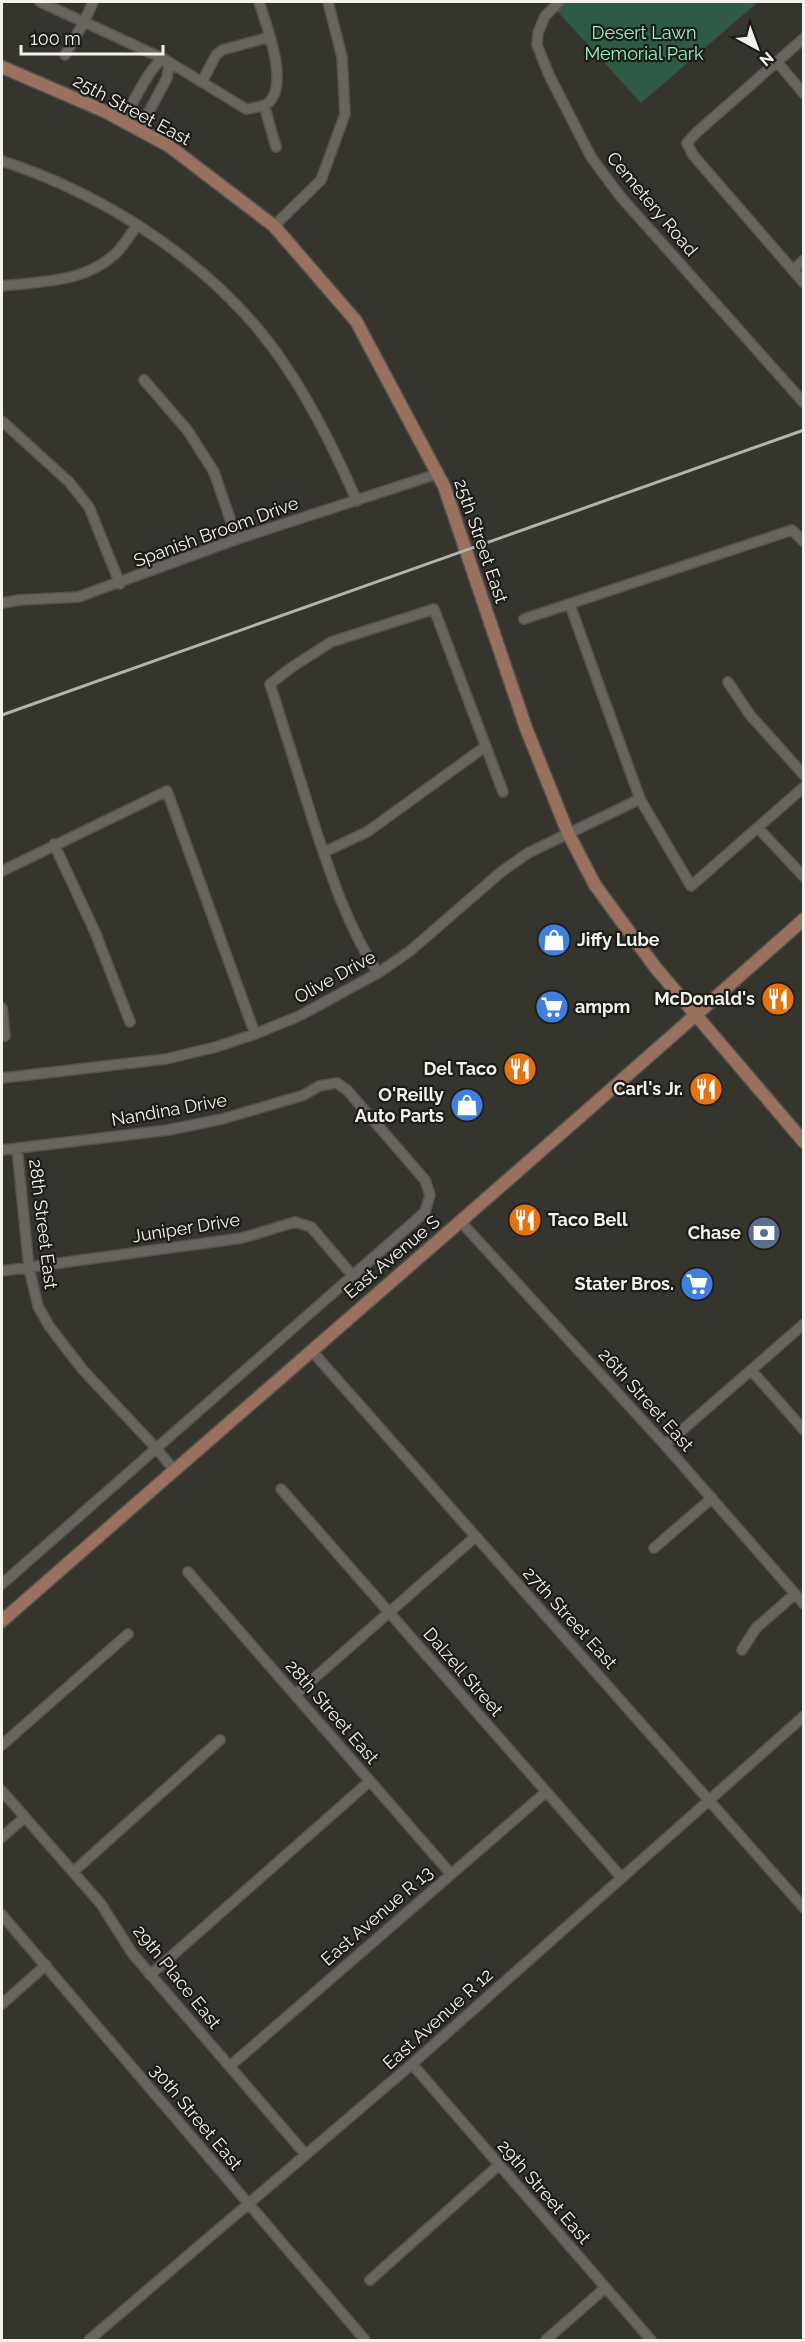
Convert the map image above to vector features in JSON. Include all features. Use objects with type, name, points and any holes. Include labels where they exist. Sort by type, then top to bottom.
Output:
[{"type":"main road","name":"25th Street East","points":[[2,67],[58,90],[169,146],[274,226],[356,321],[444,486],[526,728],[568,833],[595,885],[655,968],[804,1142]]},
{"type":"main road","name":"East Avenue S","points":[[2,1621],[311,1350],[461,1222],[804,919]]},
{"type":"street","points":[[40,2],[164,59],[246,109],[264,105],[274,96],[277,86],[274,49],[259,2]]},
{"type":"street","points":[[65,55],[93,2]]},
{"type":"street","points":[[274,226],[321,180],[345,114],[342,57],[328,2]]},
{"type":"street","name":"Cemetery Road","points":[[559,2],[545,16],[538,33],[537,45],[549,75],[591,157],[620,196],[804,403]]},
{"type":"street","points":[[202,82],[216,55],[222,50],[270,37]]},
{"type":"street","points":[[804,38],[687,143],[693,155],[804,283]]},
{"type":"street","points":[[123,121],[159,61],[164,59]]},
{"type":"street","points":[[139,130],[167,78],[169,65],[164,59]]},
{"type":"street","points":[[777,62],[804,94]]},
{"type":"street","points":[[264,105],[276,147]]},
{"type":"street","points":[[2,161],[29,169],[86,195],[138,225],[180,254],[234,305],[263,336],[284,364],[326,432],[357,501]]},
{"type":"street","points":[[2,286],[65,280],[97,269],[116,253],[138,225]]},
{"type":"street","points":[[793,270],[804,260]]},
{"type":"street","points":[[144,380],[188,431],[214,471],[237,539]]},
{"type":"street","points":[[2,421],[61,474],[88,507],[120,584]]},
{"type":"street","name":"Spanish Broom Drive","points":[[2,603],[78,597],[120,584],[237,539],[438,474]]},
{"type":"street","points":[[524,619],[792,530],[804,542]]},
{"type":"street","points":[[570,605],[640,799],[691,886],[804,787]]},
{"type":"street","points":[[378,973],[350,921],[324,852],[270,684],[331,642],[434,609],[503,792]]},
{"type":"street","points":[[728,682],[750,715],[804,775]]},
{"type":"street","points":[[324,852],[368,831],[486,746]]},
{"type":"street","points":[[2,871],[168,791],[255,1034]]},
{"type":"street","name":"Olive Drive","points":[[2,1078],[166,1059],[216,1047],[300,1016],[378,973],[410,951],[501,872],[528,854],[640,799]]},
{"type":"street","points":[[758,828],[804,877]]},
{"type":"street","points":[[54,844],[95,932],[130,1022]]},
{"type":"street","points":[[2,1008],[5,1036]]},
{"type":"street","name":"Nandina Drive","points":[[2,1150],[168,1130],[222,1119],[304,1095],[319,1086],[337,1083],[347,1090],[425,1180],[430,1195]]},
{"type":"street","name":"28th Street East","points":[[17,1148],[29,1268],[38,1306],[49,1326],[83,1370],[174,1470]]},
{"type":"street","name":"East Avenue S","points":[[2,1584],[425,1212],[430,1195]]},
{"type":"street","name":"Juniper Drive","points":[[2,1271],[242,1238],[295,1222],[311,1227],[353,1276]]},
{"type":"street","name":"26th Street East","points":[[461,1222],[665,1445],[804,1604]]},
{"type":"street","points":[[665,1445],[804,1324]]},
{"type":"street","name":"27th Street East","points":[[311,1350],[804,1908]]},
{"type":"street","points":[[751,1370],[804,1430]]},
{"type":"street","name":"Dalzell Street","points":[[281,1489],[621,1877]]},
{"type":"street","points":[[654,1548],[712,1498]]},
{"type":"street","points":[[295,1695],[476,1537]]},
{"type":"street","name":"28th Street East","points":[[188,1572],[451,1874]]},
{"type":"street","points":[[742,1650],[756,1628],[795,1594]]},
{"type":"street","points":[[2,1745],[128,1634]]},
{"type":"street","name":"East Avenue R 12","points":[[89,2340],[412,2064],[804,1716]]},
{"type":"street","points":[[73,1872],[220,1740]]},
{"type":"street","points":[[150,1975],[370,1781]]},
{"type":"street","name":"29th Place East","points":[[2,1791],[101,1905],[132,1953],[150,1975],[306,2155]]},
{"type":"street","name":"East Avenue R 13","points":[[230,2066],[546,1792]]},
{"type":"street","points":[[2,1837],[24,1818]]},
{"type":"street","name":"30th Street East","points":[[2,1915],[365,2340]]},
{"type":"street","points":[[2,2004],[45,1965]]},
{"type":"street","name":"29th Street East","points":[[412,2064],[651,2340]]},
{"type":"street","points":[[370,2280],[500,2166]]},
{"type":"street","points":[[546,2340],[605,2288]]},
{"type":"green space","name":"Desert Lawn Memorial Park","points":[[549,2],[758,2],[641,103]]},
{"type":"railway","points":[[2,715],[804,430]]},
{"type":"place","name":"Jiffy Lube","points":[[554,940]]},
{"type":"place","name":"McDonald's","points":[[778,999]]},
{"type":"place","name":"ampm","points":[[552,1007]]},
{"type":"place","name":"Del Taco","points":[[520,1069]]},
{"type":"place","name":"Carl's Jr.","points":[[706,1089]]},
{"type":"place","name":"O'Reilly Auto Parts","points":[[467,1105]]},
{"type":"place","name":"Taco Bell","points":[[525,1220]]},
{"type":"place","name":"Chase","points":[[764,1233]]},
{"type":"place","name":"Stater Bros.","points":[[697,1284]]}]
